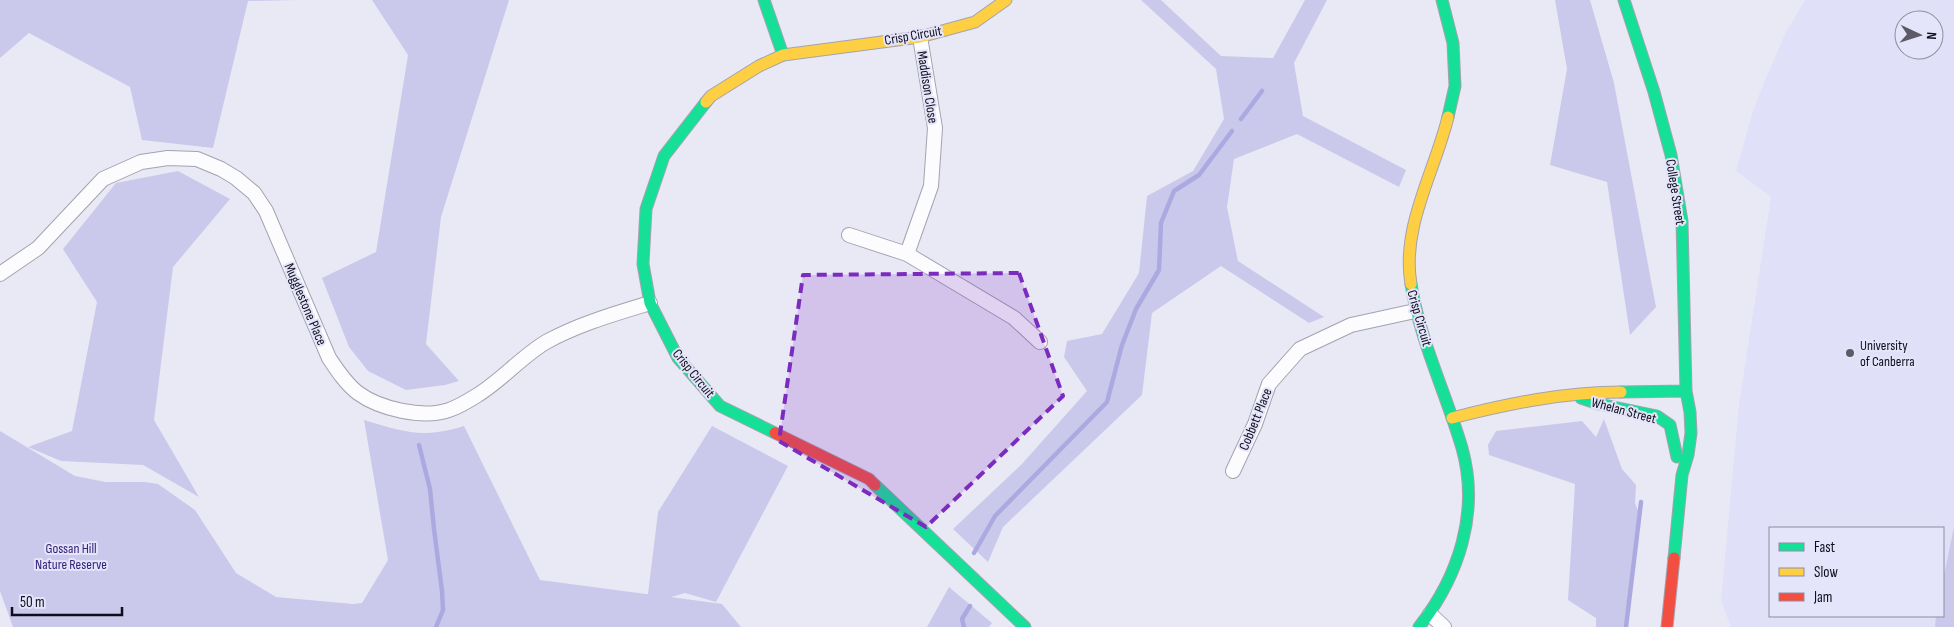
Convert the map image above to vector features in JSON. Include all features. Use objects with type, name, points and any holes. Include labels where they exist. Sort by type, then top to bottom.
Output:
[{"type":"street","points":[[764,0],[783,56]]},
{"type":"street","name":"Crisp Circuit","points":[[1006,0],[975,22],[920,37],[783,56],[759,66],[710,96],[664,156],[646,209],[643,264],[650,303],[678,358],[720,406],[869,480],[893,500],[1026,627]]},
{"type":"street","name":"Crisp Circuit","points":[[1419,627],[1430,614],[1448,583],[1464,536],[1469,500],[1462,448],[1415,311],[1408,269],[1411,240],[1419,205],[1443,137],[1455,86],[1453,43],[1442,0]]},
{"type":"street","name":"College Street","points":[[1624,0],[1654,92],[1671,155],[1682,221],[1686,391],[1691,408],[1688,458],[1682,475],[1668,621]]},
{"type":"street","name":"Maddison Close","points":[[907,254],[931,186],[935,128],[920,37]]},
{"type":"street","name":"Mugglestone Place","points":[[0,274],[38,248],[103,179],[141,162],[168,158],[192,158],[221,169],[236,178],[254,193],[266,211],[329,358],[343,378],[358,393],[381,405],[402,412],[439,412],[450,410],[478,395],[545,343],[585,323],[650,303]]},
{"type":"street","points":[[849,235],[907,254],[1014,318],[1040,342]]},
{"type":"street","name":"Cobbett Place","points":[[1233,471],[1256,424],[1269,384],[1300,349],[1351,325],[1415,311]]},
{"type":"street","name":"College Street","points":[[1682,475],[1677,457],[1680,407],[1686,391]]},
{"type":"street","name":"Whelan Street","points":[[1452,418],[1506,405],[1595,392],[1686,391]]},
{"type":"street","name":"Whelan Street","points":[[1576,396],[1599,404],[1658,416],[1670,426],[1677,457]]},
{"type":"street","points":[[1430,614],[1444,627]]},
{"type":"street","points":[[1668,621],[1678,627]]},
{"type":"highlighted area","points":[[1019,273],[1063,396],[926,527],[779,441],[803,275]]},
{"type":"shaded area","name":"University of Canberra","points":[[1805,0],[1954,0],[1954,627],[1731,627],[1721,601],[1739,404],[1771,197],[1736,171],[1753,111],[1786,32]]},
{"type":"green space","points":[[0,0],[296,0],[248,1],[213,148],[142,140],[130,87],[29,33],[0,58]]},
{"type":"green space","points":[[372,0],[509,0],[441,217],[426,344],[459,381],[445,385],[406,390],[368,371],[349,347],[322,278],[376,252],[408,55]]},
{"type":"green space","points":[[1141,0],[1161,0],[1221,56],[1273,58],[1305,0],[1327,0],[1294,63],[1303,116],[1406,170],[1399,187],[1297,134],[1234,159],[1227,207],[1238,261],[1324,317],[1309,323],[1221,266],[1152,313],[1142,395],[1003,527],[988,562],[953,529],[1021,465],[1087,391],[1064,357],[1067,341],[1102,334],[1139,273],[1147,196],[1193,171],[1224,119],[1216,69]]},
{"type":"green space","points":[[1555,0],[1590,0],[1614,83],[1656,307],[1630,335],[1607,182],[1550,165],[1567,69]]},
{"type":"green space","points":[[178,171],[230,199],[173,267],[154,420],[199,497],[143,465],[61,461],[28,447],[72,431],[97,302],[63,249],[116,183]]},
{"type":"green space","points":[[1604,419],[1622,469],[1636,485],[1635,503],[1638,511],[1626,627],[1596,627],[1596,618],[1568,600],[1575,484],[1489,455],[1488,445],[1496,431],[1582,421],[1596,437]]},
{"type":"green space","name":"Gossan Hill Nature Reserve","points":[[364,420],[403,431],[425,433],[464,426],[540,580],[646,594],[648,594],[658,512],[712,426],[788,466],[716,602],[685,593],[671,597],[722,604],[741,627],[13,627],[0,591],[0,431],[75,476],[106,482],[158,484],[195,510],[236,573],[276,597],[353,604],[362,603],[388,560]]},
{"type":"green space","points":[[1954,527],[1954,627],[1935,627],[1936,617],[1944,617],[1944,575]]},
{"type":"green space","points":[[949,587],[992,623],[989,627],[927,627]]},
{"type":"waterway","points":[[1241,119],[1262,91]]},
{"type":"waterway","points":[[974,553],[995,516],[1107,402],[1122,345],[1136,309],[1159,270],[1161,223],[1174,191],[1199,175],[1232,131]]},
{"type":"waterway","points":[[419,445],[430,489],[442,591],[443,610],[436,627]]},
{"type":"waterway","points":[[1626,627],[1641,502]]},
{"type":"waterway","points":[[964,627],[962,619],[970,606]]},
{"type":"traffic: fast","points":[[764,0],[783,55]]},
{"type":"traffic: fast","points":[[1442,0],[1453,43],[1455,86],[1448,117]]},
{"type":"traffic: fast","points":[[1624,0],[1654,92],[1671,155],[1682,221],[1686,391],[1691,433],[1688,455],[1682,475],[1674,558]]},
{"type":"traffic: fast","points":[[706,102],[664,156],[646,209],[643,264],[650,303],[678,358],[720,406],[775,433]]},
{"type":"traffic: fast","points":[[1411,284],[1427,346],[1462,448],[1467,472],[1468,496],[1467,519],[1455,565],[1445,587],[1419,627]]},
{"type":"traffic: fast","points":[[1621,392],[1686,391]]},
{"type":"traffic: fast","points":[[1581,398],[1599,404],[1657,416],[1670,425],[1677,457]]},
{"type":"traffic: fast","points":[[875,485],[1025,627]]},
{"type":"traffic: slow","points":[[706,102],[711,96],[759,66],[783,55],[920,37],[975,22],[1006,0]]},
{"type":"traffic: slow","points":[[1411,284],[1409,263],[1415,220],[1448,117]]},
{"type":"traffic: slow","points":[[1452,418],[1536,400],[1578,394],[1621,392]]},
{"type":"traffic: jam","points":[[775,433],[869,479],[875,485]]},
{"type":"traffic: jam","points":[[1667,627],[1674,558]]},
{"type":"place","name":"University of Canberra","points":[[1850,353]]}]
